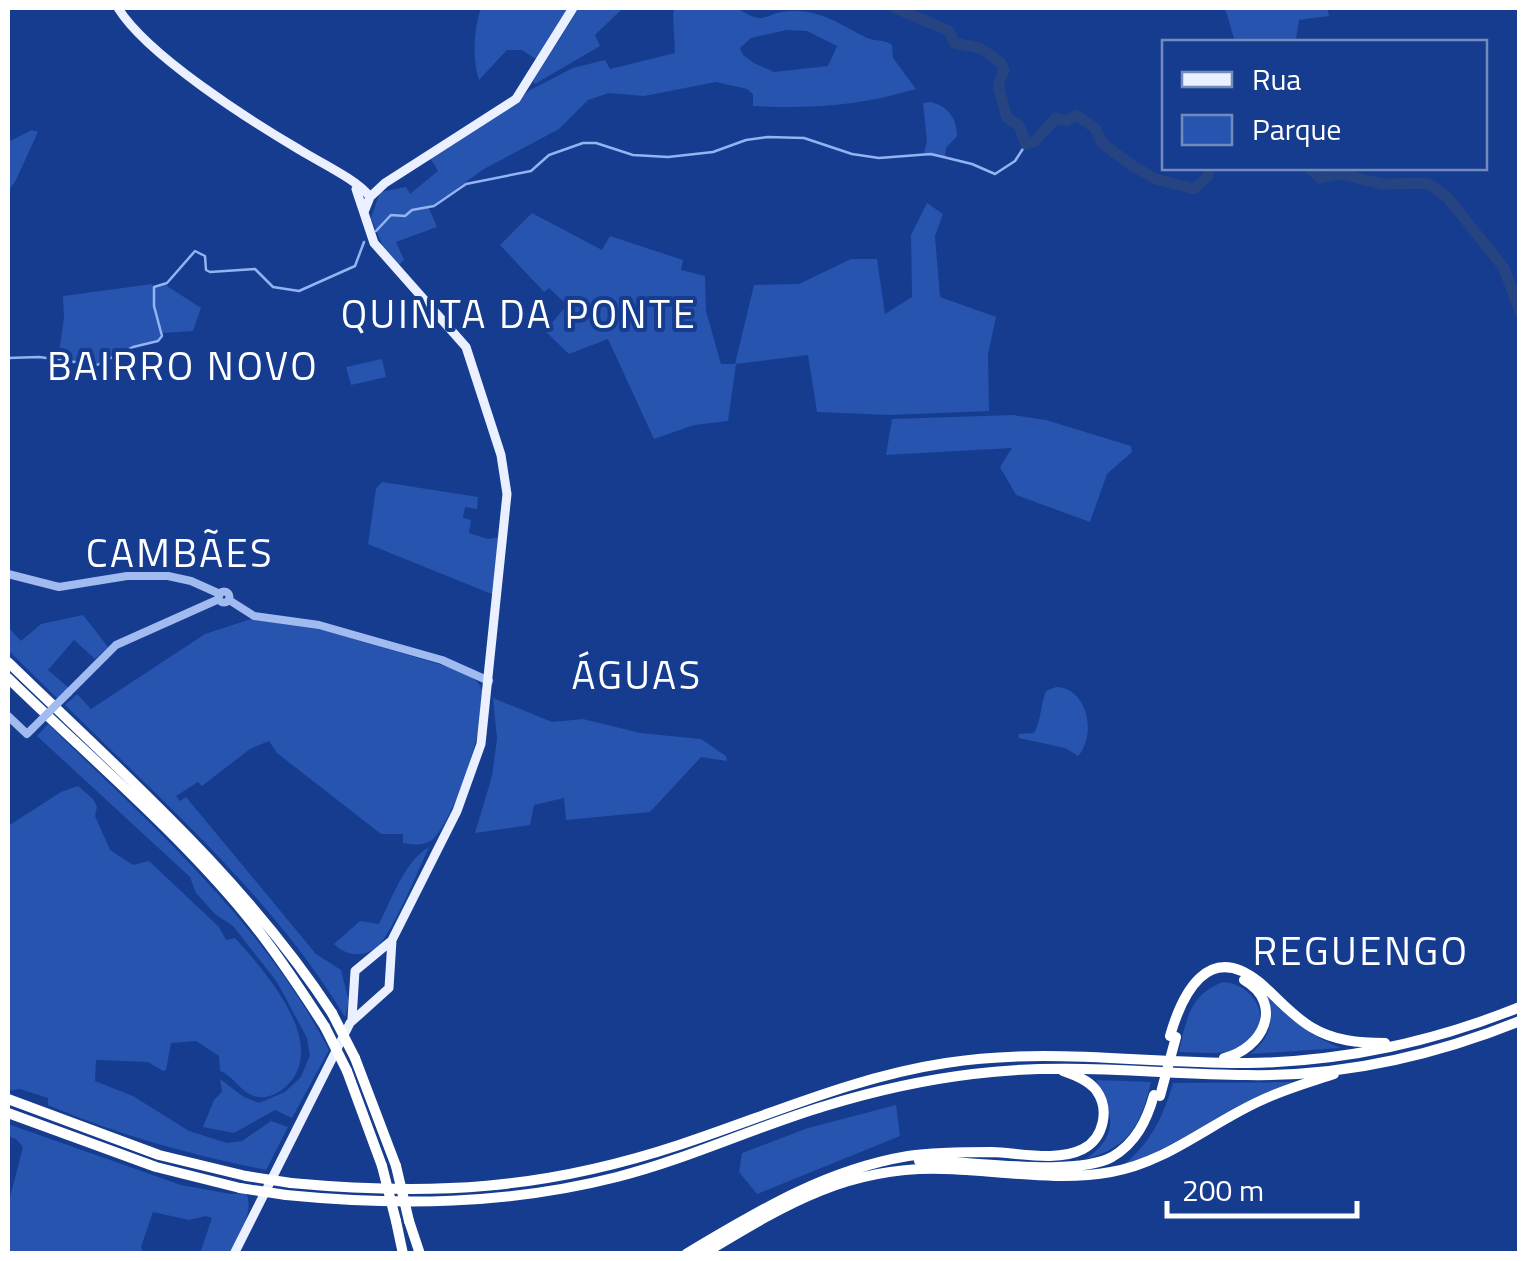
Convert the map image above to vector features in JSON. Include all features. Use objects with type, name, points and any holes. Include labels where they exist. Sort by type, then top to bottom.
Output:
[{"type":"highway","points":[[8,662],[202,851],[302,967],[355,1058],[396,1166],[417,1254]]},
{"type":"highway","points":[[8,678],[192,857],[291,974],[325,1027],[366,1113],[403,1254]]},
{"type":"highway","points":[[1043,1174],[1102,1168],[1128,1153],[1146,1132],[1188,988],[1205,974],[1225,969],[1249,975],[1297,1018],[1327,1036],[1370,1044],[1402,1043]]},
{"type":"highway","points":[[1173,1036],[1185,1006],[1200,984],[1230,976],[1252,985],[1265,1008],[1262,1033],[1246,1050],[1205,1062]]},
{"type":"highway","points":[[8,1100],[160,1155],[246,1176],[291,1183],[425,1190],[490,1188],[548,1180],[678,1146],[818,1094],[944,1063],[1055,1054],[1205,1062],[1308,1060],[1402,1043],[1520,1007]]},
{"type":"highway","points":[[8,1114],[156,1167],[240,1188],[349,1202],[425,1203],[550,1192],[667,1162],[887,1088],[972,1074],[1058,1069],[1248,1076],[1359,1067],[1424,1054],[1520,1020]]},
{"type":"highway","points":[[703,1254],[803,1196],[865,1174],[942,1168],[1043,1174],[1112,1172],[1142,1164],[1261,1100],[1359,1067]]},
{"type":"highway","points":[[686,1254],[795,1190],[854,1168],[943,1153],[1060,1155],[1080,1151],[1098,1134],[1104,1112],[1102,1101],[1087,1081],[1058,1069]]},
{"type":"highway","points":[[854,1168],[928,1161],[1091,1164],[1114,1156],[1128,1145],[1140,1132],[1157,1096]]},
{"type":"main road","points":[[118,8],[137,34],[199,82],[370,197]]},
{"type":"main road","points":[[364,212],[370,197],[385,182],[516,99],[573,8]]},
{"type":"main road","points":[[358,187],[385,182]]},
{"type":"main road","points":[[234,1254],[350,1024],[389,988],[392,940],[470,782],[481,744],[489,681],[507,512],[501,454],[466,347],[374,243],[358,187]]},
{"type":"main road","points":[[350,1024],[355,971],[392,940]]},
{"type":"main road","points":[[366,962],[381,963],[389,971]]},
{"type":"main road","points":[[354,987],[363,997],[374,999]]},
{"type":"street","points":[[8,574],[60,587],[127,576],[168,576],[191,581],[254,616],[319,625],[470,671],[489,681]]},
{"type":"street","points":[[8,716],[30,732],[116,645],[223,598]]},
{"type":"street","points":[[470,671],[490,668]]},
{"type":"green space","points":[[725,6],[759,18],[793,11],[824,16],[866,38],[892,45],[893,58],[916,89],[855,103],[796,107],[753,106],[753,94],[747,89],[716,82],[644,96],[609,93],[588,100],[559,129],[484,169],[429,208],[437,227],[396,242],[404,260],[399,265],[383,247],[371,218],[380,192],[406,187],[410,194],[438,171],[430,158],[503,113],[530,90],[573,68],[605,60],[610,69],[675,53],[674,10]],"holes":[[[787,30],[807,31],[837,46],[828,66],[774,72],[754,63],[740,48],[751,38]]]},
{"type":"green space","points":[[481,8],[573,8],[540,62],[522,50],[507,50],[479,80],[475,44]]},
{"type":"green space","points":[[579,8],[623,8],[595,35],[600,46],[535,84],[533,81]]},
{"type":"green space","points":[[1225,8],[1327,8],[1329,16],[1299,20],[1296,39],[1234,40]]},
{"type":"green space","points":[[923,103],[946,110],[955,124],[957,136],[946,148],[945,158],[923,155],[927,142]]},
{"type":"green space","points":[[32,130],[38,132],[8,191],[8,142]]},
{"type":"green space","points":[[927,203],[943,214],[935,236],[940,297],[996,317],[988,354],[989,411],[889,415],[817,412],[808,355],[736,364],[728,421],[694,425],[654,439],[608,339],[569,354],[545,331],[567,305],[549,288],[544,292],[500,245],[532,213],[602,250],[610,236],[683,260],[681,270],[705,276],[706,311],[721,364],[735,364],[754,285],[799,284],[851,259],[877,259],[885,314],[912,297],[911,235]]},
{"type":"green space","points":[[152,284],[153,288],[164,284],[201,308],[193,331],[161,333],[158,341],[133,347],[97,365],[58,359],[63,296]]},
{"type":"green space","points":[[382,359],[386,377],[351,385],[346,367]]},
{"type":"green space","points":[[1013,415],[1046,420],[1131,446],[1132,452],[1107,474],[1090,522],[1016,495],[1000,467],[1012,448],[886,455],[892,419]]},
{"type":"green space","points":[[382,482],[478,497],[477,509],[465,507],[463,518],[471,520],[469,533],[488,539],[500,537],[494,595],[368,544],[376,489]]},
{"type":"green space","points":[[83,615],[108,647],[95,659],[74,640],[48,670],[69,688],[59,700],[8,650],[8,627],[21,641],[41,624]]},
{"type":"green space","points":[[251,619],[323,630],[459,670],[476,680],[482,690],[480,722],[468,768],[450,812],[433,839],[426,843],[403,843],[403,834],[381,834],[277,753],[269,741],[250,749],[202,786],[198,782],[176,796],[180,801],[186,797],[316,954],[341,970],[349,1002],[345,1017],[317,974],[251,892],[65,705],[77,694],[91,709],[205,634]]},
{"type":"green space","points":[[1056,687],[1076,695],[1086,714],[1087,736],[1078,756],[1065,748],[1019,738],[1018,734],[1034,733],[1046,691]]},
{"type":"green space","points":[[493,698],[552,722],[583,719],[640,733],[701,739],[726,756],[727,761],[701,757],[650,812],[566,820],[564,798],[534,805],[530,825],[475,833],[492,776],[497,739]]},
{"type":"green space","points":[[48,724],[202,876],[302,1003],[329,1050],[292,1118],[275,1110],[234,1133],[203,1127],[214,1100],[222,1092],[220,1079],[259,1103],[285,1092],[301,1077],[310,1055],[307,1038],[277,982],[233,926],[215,914],[196,893],[190,877],[37,736]]},
{"type":"green space","points":[[78,786],[97,807],[95,816],[110,850],[133,865],[149,861],[219,927],[226,940],[235,938],[247,951],[286,1005],[301,1044],[300,1063],[292,1080],[268,1097],[242,1089],[220,1071],[219,1056],[196,1041],[171,1043],[163,1071],[148,1062],[96,1060],[95,1081],[133,1096],[189,1131],[227,1143],[242,1141],[271,1121],[288,1127],[266,1170],[128,1135],[48,1105],[48,1098],[20,1089],[8,1091],[8,826],[61,792]]},
{"type":"green space","points":[[429,847],[397,916],[377,947],[355,954],[334,944],[360,921],[379,924],[406,870]]},
{"type":"green space","points":[[1223,982],[1245,990],[1253,998],[1258,1007],[1259,1027],[1237,1049],[1179,1052],[1196,1001]]},
{"type":"green space","points":[[1265,992],[1300,1025],[1341,1048],[1250,1054],[1263,1041],[1270,1026]]},
{"type":"green space","points":[[1096,1080],[1151,1082],[1131,1132],[1113,1148],[1086,1159],[1109,1131],[1109,1113]]},
{"type":"green space","points":[[1293,1082],[1121,1167],[1154,1130],[1173,1083]]},
{"type":"green space","points":[[896,1105],[900,1136],[757,1194],[739,1172],[742,1153],[808,1128]]},
{"type":"green space","points":[[8,1124],[181,1185],[246,1193],[247,1216],[241,1232],[230,1253],[200,1253],[212,1218],[189,1220],[153,1212],[141,1247],[143,1253],[8,1253],[8,1205],[23,1147],[8,1136]]},
{"type":"waterway","points":[[895,8],[949,31],[954,43],[980,48],[1001,63],[1004,70],[998,85],[1007,118],[1019,125],[1026,144],[1034,142],[1056,118],[1067,121],[1076,115],[1095,128],[1102,143],[1156,179],[1194,189],[1209,170]]},
{"type":"waterway","points":[[376,231],[391,215],[405,216],[412,210],[434,206],[466,184],[531,171],[549,155],[583,143],[596,143],[633,155],[668,157],[713,152],[746,140],[804,138],[852,154],[879,158],[931,154],[995,174],[1015,161],[1026,144]]},
{"type":"waterway","points":[[1312,170],[1320,178],[1340,174],[1382,184],[1427,183],[1447,197],[1504,268],[1520,312]]},
{"type":"waterway","points":[[8,358],[39,357],[97,365],[133,347],[158,341],[162,336],[154,306],[154,287],[167,283],[195,251],[205,256],[206,270],[210,272],[255,269],[273,287],[299,291],[355,266],[364,242]]},
{"type":"district","name":"QUINTA DA PONTE","points":[[519,314]]},
{"type":"district","name":"BAIRRO NOVO","points":[[183,366]]},
{"type":"district","name":"CAMBÃES","points":[[180,553]]},
{"type":"district","name":"ÁGUAS","points":[[637,675]]},
{"type":"district","name":"REGUENGO","points":[[1361,951]]}]
